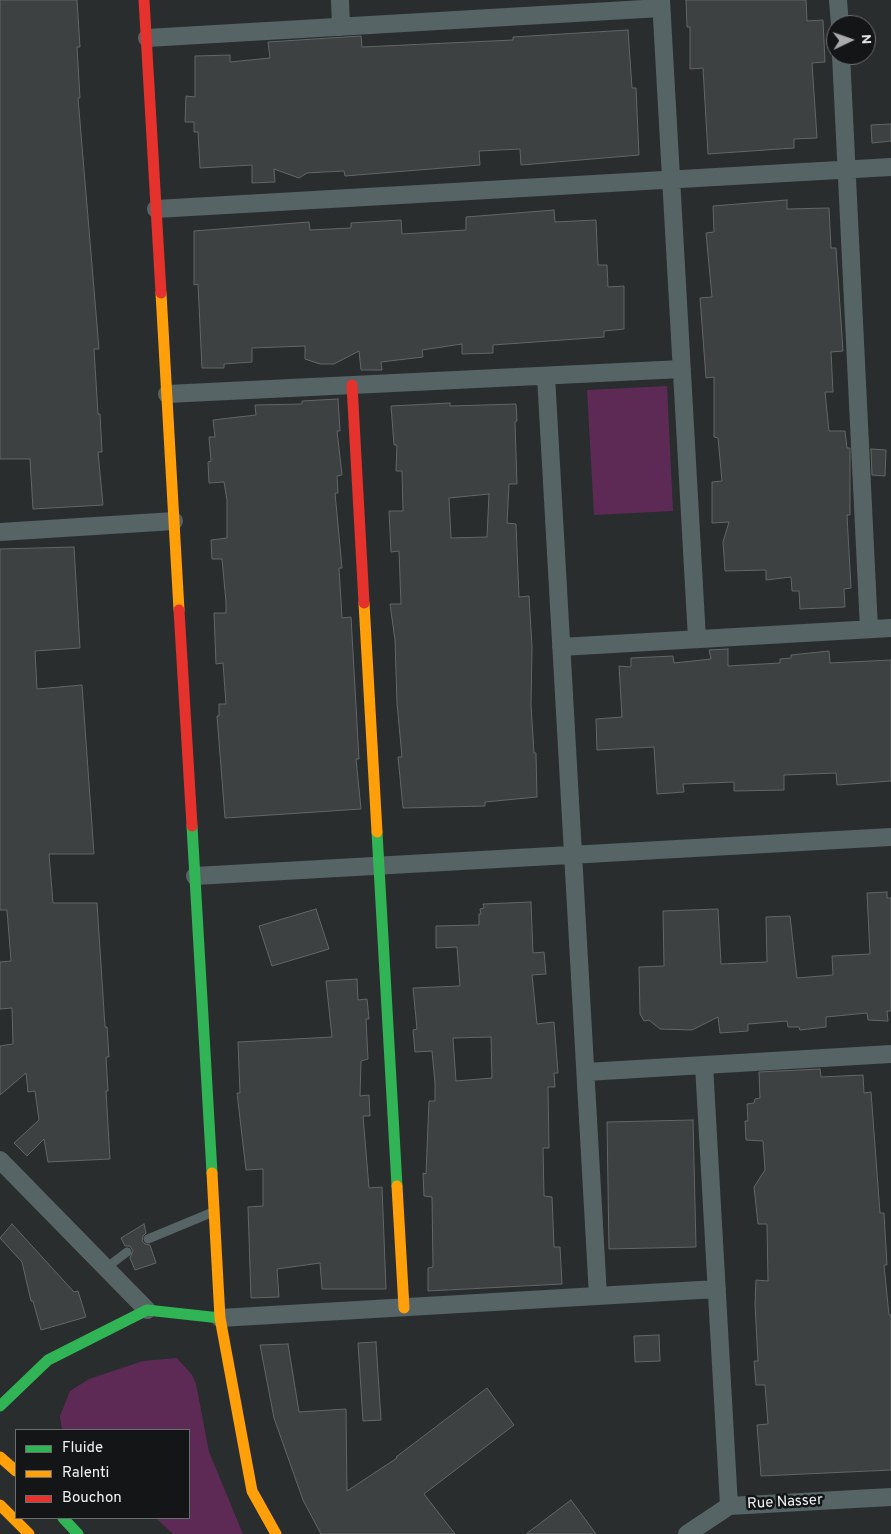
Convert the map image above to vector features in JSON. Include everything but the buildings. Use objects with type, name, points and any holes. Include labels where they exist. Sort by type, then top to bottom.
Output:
[{"type":"main road","points":[[144,0],[220,1318],[252,1491],[276,1534]]},
{"type":"main road","points":[[352,385],[404,1308]]},
{"type":"main road","points":[[0,1406],[48,1360],[147,1310],[220,1318]]},
{"type":"main road","points":[[0,1457],[15,1470]]},
{"type":"main road","points":[[0,1505],[29,1534]]},
{"type":"main road","points":[[64,1519],[78,1534]]},
{"type":"street","points":[[340,0],[341,27]]},
{"type":"street","points":[[838,0],[839,15]]},
{"type":"street","points":[[147,38],[341,27],[511,8],[661,4],[697,639]]},
{"type":"street","points":[[843,65],[869,629]]},
{"type":"street","points":[[156,209],[891,167]]},
{"type":"street","points":[[167,394],[682,369]]},
{"type":"street","points":[[546,376],[598,1296]]},
{"type":"street","points":[[0,532],[174,521]]},
{"type":"street","points":[[561,647],[891,628]]},
{"type":"street","points":[[195,876],[891,837]]},
{"type":"street","points":[[586,1072],[891,1054]]},
{"type":"street","points":[[704,1065],[730,1506]]},
{"type":"street","points":[[0,1160],[147,1310]]},
{"type":"street","points":[[220,1318],[717,1289]]},
{"type":"street","name":"Rue Nasser","points":[[687,1534],[730,1506],[891,1497]]},
{"type":"lane","points":[[148,1239],[214,1212]]},
{"type":"lane","points":[[106,1268],[127,1252]]},
{"type":"shaded area","points":[[667,386],[673,511],[594,515],[587,390]]},
{"type":"shaded area","points":[[177,1358],[192,1375],[196,1384],[209,1452],[243,1534],[173,1534],[157,1519],[190,1519],[190,1429],[62,1429],[60,1416],[70,1391],[89,1379],[143,1361]]},
{"type":"traffic: fast","points":[[192,826],[212,1173]]},
{"type":"traffic: fast","points":[[377,832],[397,1186]]},
{"type":"traffic: fast","points":[[0,1406],[48,1360],[147,1310],[220,1318]]},
{"type":"traffic: fast","points":[[64,1519],[78,1534]]},
{"type":"traffic: slow","points":[[161,293],[179,610]]},
{"type":"traffic: slow","points":[[364,603],[377,832]]},
{"type":"traffic: slow","points":[[212,1173],[220,1318],[252,1491],[276,1534]]},
{"type":"traffic: slow","points":[[397,1186],[404,1308]]},
{"type":"traffic: slow","points":[[0,1457],[15,1470]]},
{"type":"traffic: slow","points":[[0,1505],[29,1534]]},
{"type":"traffic: jam","points":[[144,0],[161,293]]},
{"type":"traffic: jam","points":[[352,385],[364,603]]},
{"type":"traffic: jam","points":[[179,610],[192,826]]}]
